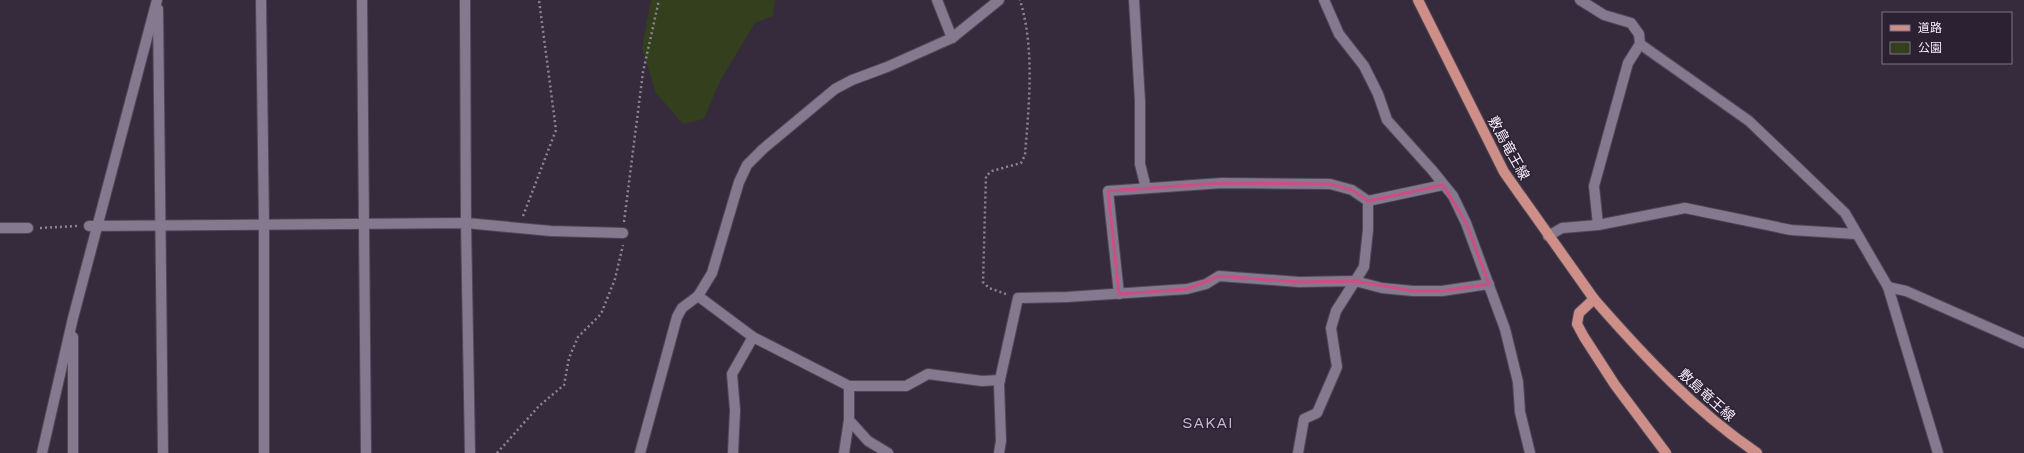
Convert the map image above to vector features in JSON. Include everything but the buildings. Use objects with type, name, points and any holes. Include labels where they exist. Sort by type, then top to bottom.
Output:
[{"type":"main road","name":"敷島竜王線","points":[[1418,0],[1504,172],[1594,299],[1630,340],[1685,396],[1731,435],[1757,453]]},
{"type":"main road","points":[[1594,299],[1579,313],[1578,324],[1584,337],[1615,385],[1666,453]]},
{"type":"street","points":[[157,0],[163,453]]},
{"type":"street","points":[[42,453],[93,226],[157,0]]},
{"type":"street","points":[[261,0],[264,224],[264,453]]},
{"type":"street","points":[[362,0],[366,453]]},
{"type":"street","points":[[465,0],[466,223],[470,453]]},
{"type":"street","points":[[937,0],[952,38]]},
{"type":"street","points":[[640,453],[677,318],[682,308],[698,296],[712,273],[739,182],[748,165],[763,149],[835,89],[852,80],[887,67],[952,38],[999,0]]},
{"type":"street","points":[[1134,0],[1140,101],[1140,164],[1146,188]]},
{"type":"street","points":[[1324,0],[1339,34],[1364,66],[1378,94],[1387,120],[1453,196],[1466,223],[1505,329],[1518,382],[1520,412],[1530,453]]},
{"type":"street","points":[[1580,0],[1604,15],[1631,23],[1639,34],[1640,44],[1628,63],[1594,186],[1598,225]]},
{"type":"street","points":[[1640,44],[1749,121],[1845,213],[1888,287],[1938,453]]},
{"type":"street","points":[[1119,294],[1108,191],[1222,183],[1330,184],[1352,190],[1368,201],[1443,184]]},
{"type":"street","points":[[1298,453],[1304,419],[1317,413],[1337,367],[1331,328],[1336,311],[1364,267],[1368,230],[1368,201]]},
{"type":"street","points":[[1548,236],[1562,228],[1598,225],[1685,208],[1791,230],[1856,234]]},
{"type":"street","points":[[93,226],[160,224],[466,223],[591,233],[623,233]]},
{"type":"street","points":[[0,228],[28,228]]},
{"type":"street","points":[[999,453],[1001,441],[1000,380],[1018,298],[1119,294],[1188,289],[1206,284],[1219,276],[1299,282],[1355,282],[1382,288],[1442,292],[1489,284]]},
{"type":"street","points":[[1888,287],[1906,291],[2024,343]]},
{"type":"street","points":[[698,296],[753,337],[849,386],[906,386],[928,374],[982,381],[1000,380]]},
{"type":"street","points":[[73,318],[73,453]]},
{"type":"street","points":[[733,453],[735,410],[732,374],[753,337]]},
{"type":"street","points":[[844,453],[849,420],[849,386]]},
{"type":"street","points":[[849,420],[868,442],[888,453]]},
{"type":"path","points":[[518,228],[556,130],[539,0]]},
{"type":"path","points":[[1018,298],[989,288],[983,282],[986,176],[992,171],[1021,163],[1025,155],[1029,63],[1025,16],[1020,0]]},
{"type":"path","points":[[28,228],[93,226]]},
{"type":"highlighted area","points":[[1222,183],[1330,184],[1352,190],[1368,201],[1443,185],[1466,223],[1489,284],[1442,291],[1413,291],[1355,281],[1299,282],[1219,276],[1187,289],[1119,294],[1108,191]]},
{"type":"green space","points":[[651,0],[775,0],[773,16],[755,23],[720,81],[704,119],[683,124],[656,93],[642,48]]},
{"type":"district","name":"SAKAI","points":[[1208,422]]}]
